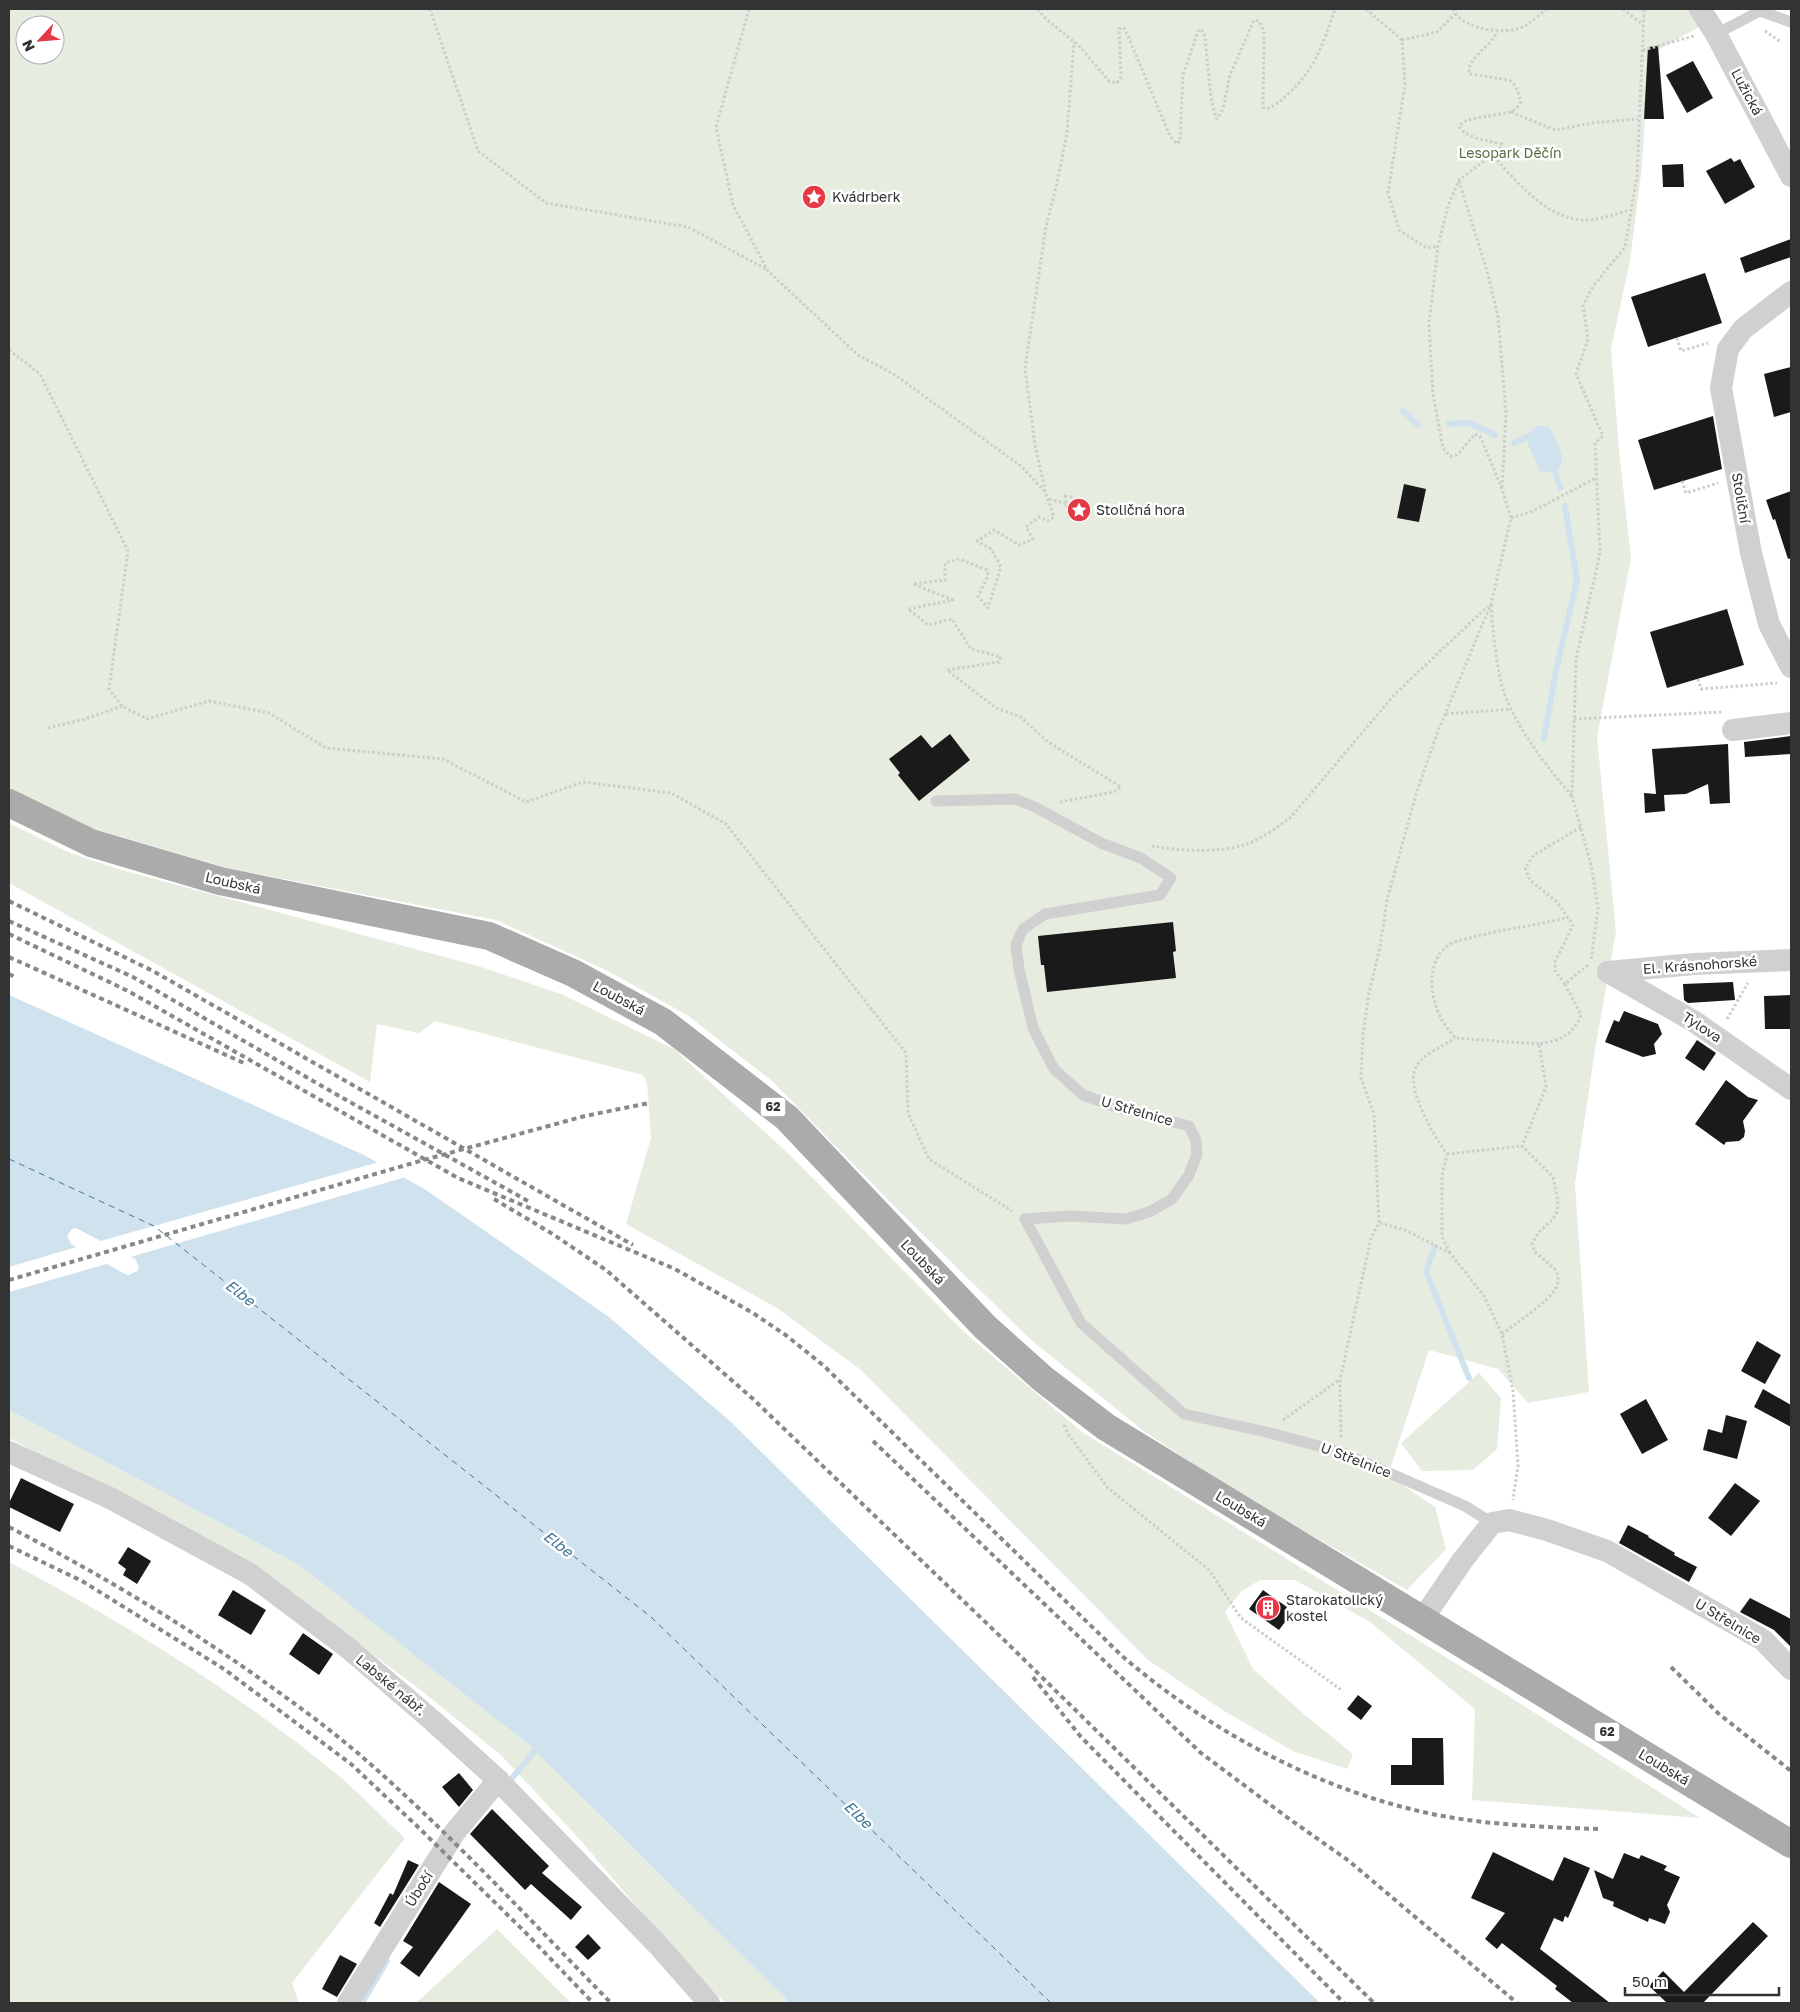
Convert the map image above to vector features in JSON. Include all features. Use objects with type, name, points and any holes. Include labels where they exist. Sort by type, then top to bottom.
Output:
[{"type":"main road","name":"Loubská","points":[[9,803],[91,843],[220,881],[489,936],[572,973],[663,1022],[787,1118],[985,1326],[1051,1385],[1106,1427],[1791,1844]]},
{"type":"street","name":"Lužická","points":[[1700,9],[1715,33],[1791,176]]},
{"type":"street","points":[[1738,335],[1791,292]]},
{"type":"street","name":"Stoliční","points":[[1738,335],[1728,350],[1721,388],[1751,554],[1769,624],[1787,675]]},
{"type":"street","points":[[1740,729],[1791,722]]},
{"type":"street","name":"El. Krásnohorské","points":[[1608,972],[1694,964],[1791,960]]},
{"type":"street","name":"Tylova","points":[[1608,972],[1695,1022],[1784,1084]]},
{"type":"street","name":"Labské nábř.","points":[[9,1452],[110,1498],[250,1574],[348,1648],[433,1720],[498,1780],[658,1945],[709,2003]]},
{"type":"street","points":[[1422,1620],[1462,1561],[1501,1522]]},
{"type":"street","name":"U Střelnice","points":[[1501,1522],[1547,1530],[1607,1551],[1763,1640],[1791,1669]]},
{"type":"street","name":"Úbočí","points":[[348,2003],[455,1832],[498,1780]]},
{"type":"lane","points":[[1715,33],[1760,11],[1791,22]]},
{"type":"lane","name":"U Střelnice","points":[[936,801],[1016,799],[1035,807],[1101,843],[1141,858],[1170,878],[1160,895],[1045,914],[1023,929],[1016,945],[1019,969],[1033,1028],[1054,1069],[1083,1095],[1122,1109],[1189,1126],[1196,1140],[1197,1154],[1188,1175],[1172,1199],[1149,1212],[1126,1219],[1070,1216],[1026,1219],[1080,1323],[1184,1414],[1266,1432],[1341,1452],[1501,1522]]},
{"type":"path","points":[[430,9],[478,151],[546,203],[688,228],[768,270],[858,355],[895,375],[1013,461],[1046,494]]},
{"type":"path","points":[[749,9],[716,127],[733,205],[768,270]]},
{"type":"path","points":[[1038,9],[1044,18],[1074,42],[1109,80],[1116,83],[1120,77],[1119,29],[1122,27],[1125,29],[1170,136],[1177,144],[1180,141],[1183,75],[1198,30],[1201,29],[1205,37],[1211,98],[1217,119],[1223,109],[1230,75],[1254,20],[1259,21],[1264,32],[1263,107],[1266,109],[1280,102],[1304,79],[1321,50],[1334,9]]},
{"type":"path","points":[[1366,9],[1402,40],[1405,84],[1388,194],[1399,230],[1427,248],[1438,246]]},
{"type":"path","points":[[1453,9],[1455,14],[1474,27],[1497,31],[1523,27],[1547,9]]},
{"type":"path","points":[[1623,9],[1643,24]]},
{"type":"path","points":[[1565,984],[1591,962],[1598,908],[1591,865],[1572,796],[1576,659],[1600,553],[1595,443],[1603,436],[1576,374],[1588,339],[1583,305],[1594,285],[1625,247],[1637,176],[1644,9]]},
{"type":"path","points":[[1402,40],[1436,32],[1455,14]]},
{"type":"path","points":[[1341,1452],[1340,1380],[1371,1238],[1379,1223],[1374,1114],[1361,1078],[1363,1034],[1369,993],[1380,948],[1387,900],[1416,794],[1490,604],[1511,518],[1502,489],[1480,436],[1475,434],[1457,455],[1453,457],[1443,448],[1432,394],[1429,323],[1438,246],[1448,206],[1459,180],[1492,155],[1502,144],[1469,135],[1461,131],[1459,126],[1467,120],[1510,112],[1516,109],[1521,102],[1514,83],[1506,78],[1473,76],[1469,74],[1471,63],[1490,42],[1497,31]]},
{"type":"path","points":[[1643,50],[1715,33]]},
{"type":"path","points":[[1035,807],[1114,792],[1121,787],[1048,742],[1021,717],[996,708],[947,670],[1000,662],[1001,657],[971,649],[952,619],[928,625],[908,608],[953,600],[913,584],[946,580],[946,563],[959,559],[987,570],[988,576],[978,596],[988,608],[1001,567],[991,549],[977,542],[994,530],[1018,545],[1033,539],[1026,527],[1039,517],[1048,520],[1054,517],[1046,494],[1035,445],[1025,368],[1046,226],[1058,183],[1067,134],[1074,42]]},
{"type":"path","points":[[1510,112],[1554,130],[1592,122],[1638,119]]},
{"type":"path","points":[[1492,155],[1532,198],[1563,216],[1582,220],[1630,210]]},
{"type":"path","points":[[1459,180],[1487,272],[1498,317],[1506,413],[1502,489]]},
{"type":"path","points":[[1677,338],[1681,351],[1738,335]]},
{"type":"path","points":[[9,350],[40,374],[128,551],[108,689],[122,706],[147,719],[209,701],[269,713],[326,748],[443,759],[526,802],[583,782],[671,793],[726,824],[906,1053],[908,1113],[929,1159],[1026,1219]]},
{"type":"path","points":[[1682,481],[1686,494],[1737,477]]},
{"type":"path","points":[[1511,518],[1533,512],[1596,478]]},
{"type":"path","points":[[1066,496],[1076,500],[1077,507],[1074,514],[1068,516],[1067,504],[1066,496]]},
{"type":"path","points":[[1048,499],[1067,504]]},
{"type":"path","points":[[1490,604],[1495,651],[1501,683],[1510,709],[1551,773],[1572,796]]},
{"type":"path","points":[[1148,845],[1177,850],[1228,848],[1246,844],[1280,825],[1291,817],[1394,695],[1490,604]]},
{"type":"path","points":[[1698,679],[1701,689],[1787,675]]},
{"type":"path","points":[[48,728],[85,719],[122,706]]},
{"type":"path","points":[[1446,714],[1510,709]]},
{"type":"path","points":[[1574,718],[1730,712],[1744,721],[1740,729]]},
{"type":"path","points":[[1501,1522],[1518,1466],[1517,1428],[1513,1391],[1502,1334],[1484,1296],[1450,1253],[1442,1237],[1442,1175],[1447,1154],[1430,1128],[1413,1079],[1416,1067],[1421,1061],[1455,1038],[1539,1044],[1558,1041],[1576,1028],[1581,1014],[1565,984],[1555,971],[1555,962],[1573,925],[1557,902],[1530,880],[1525,868],[1534,855],[1581,827]]},
{"type":"path","points":[[1455,1038],[1440,1016],[1434,1001],[1432,972],[1441,952],[1452,943],[1460,940],[1568,917]]},
{"type":"path","points":[[1717,1036],[1761,961]]},
{"type":"path","points":[[1522,1146],[1546,1087],[1539,1044]]},
{"type":"path","points":[[1447,1154],[1522,1146]]},
{"type":"path","points":[[1502,1334],[1542,1303],[1556,1288],[1558,1278],[1556,1270],[1535,1252],[1532,1244],[1539,1232],[1553,1219],[1557,1212],[1557,1192],[1552,1177],[1522,1146]]},
{"type":"path","points":[[1379,1223],[1405,1230],[1450,1253]]},
{"type":"path","points":[[1266,1432],[1340,1380]]},
{"type":"path","points":[[1064,1425],[1068,1434],[1108,1487],[1209,1570],[1241,1618],[1343,1691]]},
{"type":"green space","name":"Lesopark Děčín","points":[[9,9],[1692,9],[1701,26],[1649,55],[1642,166],[1630,261],[1611,349],[1619,450],[1631,558],[1597,737],[1616,931],[1595,1050],[1575,1184],[1589,1392],[1528,1403],[1498,1369],[1429,1350],[1388,1475],[1435,1507],[1446,1549],[1407,1590],[1240,1494],[1145,1432],[1030,1339],[902,1214],[772,1081],[687,1015],[608,971],[496,920],[227,868],[85,826],[9,789]]},
{"type":"green space","points":[[9,823],[70,853],[118,869],[478,966],[561,994],[674,1049],[793,1158],[964,1332],[1082,1432],[1510,1697],[1700,1818],[1472,1800],[1475,1709],[1370,1622],[1295,1580],[1260,1580],[1242,1591],[1225,1612],[1253,1669],[1353,1754],[1347,1769],[1293,1751],[1224,1711],[1148,1660],[861,1370],[777,1308],[626,1224],[651,1138],[647,1083],[643,1075],[435,1021],[419,1033],[377,1024],[370,1082],[9,883]]},
{"type":"green space","points":[[1479,1373],[1501,1398],[1497,1449],[1473,1470],[1422,1471],[1401,1443]]},
{"type":"green space","points":[[9,1410],[299,1565],[528,1744],[790,2003],[725,2003],[669,1945],[582,1842],[501,1755],[418,1688],[261,1571],[9,1438]]},
{"type":"green space","points":[[9,1562],[138,1635],[221,1688],[301,1745],[356,1791],[405,1838],[292,1983],[299,2003],[9,2003]]},
{"type":"green space","points":[[497,1929],[571,2003],[416,2003]]},
{"type":"water","points":[[1538,425],[1549,427],[1558,444],[1562,458],[1559,468],[1554,471],[1546,473],[1539,470],[1528,443],[1527,435]]},
{"type":"water","name":"Elbe","points":[[9,995],[364,1155],[426,1190],[609,1317],[731,1422],[1320,2003],[790,2003],[528,1744],[299,1565],[9,1410]],"holes":[[[76,1228],[135,1259],[139,1267],[137,1271],[129,1275],[125,1274],[71,1244],[67,1236],[72,1229]]]},
{"type":"pier","points":[[379,1162],[406,1177],[127,1258],[97,1242]]},
{"type":"pier","points":[[80,1246],[110,1263],[9,1292],[9,1267]]},
{"type":"building","points":[[1658,46],[1664,119],[1644,119],[1648,47]]},
{"type":"building","points":[[1693,61],[1713,98],[1687,113],[1666,75]]},
{"type":"building","points":[[1731,158],[1734,162],[1740,159],[1755,187],[1725,204],[1706,171]]},
{"type":"building","points":[[1683,164],[1684,187],[1663,187],[1662,165]]},
{"type":"building","points":[[1791,239],[1791,257],[1745,273],[1740,258]]},
{"type":"building","points":[[1705,273],[1722,323],[1648,347],[1631,297]]},
{"type":"building","points":[[1791,367],[1791,412],[1774,417],[1764,374]]},
{"type":"building","points":[[1713,416],[1722,469],[1654,490],[1638,440]]},
{"type":"building","points":[[1404,484],[1426,489],[1419,522],[1397,518]]},
{"type":"building","points":[[1791,491],[1791,558],[1788,559],[1775,519],[1773,520],[1766,500]]},
{"type":"building","points":[[1727,609],[1744,665],[1667,688],[1650,632]]},
{"type":"building","points":[[950,734],[970,760],[919,801],[898,775],[900,773],[889,759],[921,735],[932,748]]},
{"type":"building","points":[[1791,736],[1791,754],[1745,757],[1744,742]]},
{"type":"building","points":[[1728,744],[1730,803],[1710,804],[1708,784],[1686,794],[1664,795],[1665,811],[1645,813],[1644,793],[1656,794],[1652,749]]},
{"type":"building","points":[[1173,922],[1176,951],[1173,952],[1176,978],[1047,992],[1044,965],[1041,965],[1038,936]]},
{"type":"building","points":[[1733,982],[1735,1000],[1688,1003],[1684,1000],[1683,984]]},
{"type":"building","points":[[1791,995],[1791,1029],[1765,1029],[1764,996]]},
{"type":"building","points":[[1624,1011],[1658,1024],[1662,1034],[1654,1044],[1656,1054],[1643,1057],[1605,1042],[1614,1020],[1619,1022]]},
{"type":"building","points":[[1697,1040],[1716,1053],[1704,1071],[1685,1058]]},
{"type":"building","points":[[1726,1080],[1748,1097],[1758,1100],[1743,1121],[1744,1137],[1739,1141],[1726,1142],[1724,1145],[1695,1124]]},
{"type":"building","points":[[1757,1341],[1781,1355],[1765,1384],[1741,1371]]},
{"type":"building","points":[[1763,1389],[1791,1405],[1791,1427],[1754,1407]]},
{"type":"building","points":[[1646,1399],[1668,1440],[1642,1454],[1620,1414]]},
{"type":"building","points":[[1726,1415],[1747,1421],[1737,1459],[1703,1450],[1708,1429],[1722,1433]]},
{"type":"building","points":[[21,1478],[74,1504],[60,1532],[9,1507],[9,1503]]},
{"type":"building","points":[[1735,1483],[1760,1501],[1731,1536],[1708,1518]]},
{"type":"building","points":[[1628,1525],[1649,1536],[1675,1553],[1674,1555],[1697,1567],[1689,1582],[1619,1543]]},
{"type":"building","points":[[128,1547],[151,1561],[137,1584],[123,1575],[126,1569],[118,1563]]},
{"type":"building","points":[[233,1590],[266,1610],[251,1635],[218,1615]]},
{"type":"building","name":"Starokatolický kostel","points":[[1263,1590],[1287,1607],[1285,1610],[1291,1614],[1279,1630],[1249,1609]]},
{"type":"building","points":[[1750,1598],[1791,1619],[1791,1647],[1774,1630],[1740,1612]]},
{"type":"building","points":[[303,1633],[333,1654],[319,1675],[289,1654]]},
{"type":"building","points":[[1358,1695],[1372,1706],[1361,1720],[1347,1709]]},
{"type":"building","points":[[1412,1738],[1443,1738],[1444,1785],[1391,1785],[1391,1765],[1412,1765]]},
{"type":"building","points":[[459,1773],[473,1790],[459,1807],[442,1787]]},
{"type":"building","points":[[492,1809],[549,1866],[542,1873],[582,1907],[571,1920],[531,1884],[525,1890],[470,1834]]},
{"type":"building","points":[[1493,1852],[1553,1881],[1564,1857],[1590,1868],[1568,1918],[1565,1916],[1563,1922],[1554,1918],[1540,1949],[1610,2003],[1573,2003],[1555,1989],[1557,1986],[1502,1943],[1497,1949],[1485,1939],[1505,1913],[1471,1898]]},
{"type":"building","points":[[1624,1853],[1639,1859],[1641,1855],[1667,1866],[1664,1870],[1680,1877],[1667,1905],[1670,1912],[1665,1924],[1649,1918],[1648,1922],[1613,1906],[1614,1902],[1603,1898],[1594,1870],[1613,1879]]},
{"type":"building","points":[[408,1860],[419,1865],[380,1927],[374,1923],[390,1893],[393,1895]]},
{"type":"building","points":[[439,1882],[471,1904],[419,1977],[400,1963],[413,1947],[403,1941]]},
{"type":"building","points":[[1753,1922],[1768,1936],[1703,2003],[1667,2003],[1649,1986],[1663,1971],[1684,1992]]},
{"type":"building","points":[[588,1934],[601,1948],[588,1960],[575,1947]]},
{"type":"building","points":[[340,1955],[357,1964],[337,1997],[322,1989]]},
{"type":"waterway","points":[[1403,411],[1418,425]]},
{"type":"waterway","points":[[1449,424],[1470,423],[1495,435]]},
{"type":"waterway","points":[[1514,443],[1533,434]]},
{"type":"waterway","points":[[1552,462],[1560,488]]},
{"type":"waterway","points":[[1544,739],[1555,675],[1577,580],[1565,506]]},
{"type":"waterway","points":[[1435,1247],[1426,1271],[1469,1378]]},
{"type":"waterway","points":[[507,1784],[539,1746]]},
{"type":"waterway","points":[[362,2003],[387,1961]]},
{"type":"ferry route","points":[[9,1159],[154,1226],[651,1617],[1051,2003]]},
{"type":"railway","points":[[9,901],[153,971],[633,1245]]},
{"type":"railway","points":[[9,921],[133,977],[341,1097],[528,1201]]},
{"type":"railway","points":[[9,934],[128,991],[458,1178],[675,1269],[753,1313],[787,1336],[824,1366],[1121,1655],[1191,1709],[1267,1754],[1348,1790],[1432,1814],[1494,1823],[1598,1829]]},
{"type":"railway","points":[[9,957],[246,1064]]},
{"type":"railway","points":[[9,974],[17,978]]},
{"type":"railway","points":[[9,1280],[420,1161],[585,1116],[649,1103]]},
{"type":"railway","points":[[494,1199],[551,1233],[606,1270],[752,1398],[1002,1638],[1374,2003]]},
{"type":"railway","points":[[873,1441],[1201,1753],[1349,1861],[1517,2003]]},
{"type":"railway","points":[[9,1527],[78,1564],[146,1604],[245,1668],[329,1730],[360,1755],[425,1814],[611,2003]]},
{"type":"railway","points":[[9,1546],[82,1581],[224,1669],[351,1764],[524,1931],[593,2003]]},
{"type":"railway","points":[[1671,1667],[1719,1714],[1791,1771]]},
{"type":"railway","points":[[1033,1677],[1081,1737],[1344,2003]]},
{"type":"place","name":"Kvádrberk","points":[[814,197]]},
{"type":"place","name":"Stoličná hora","points":[[1079,510]]},
{"type":"place","name":"Starokatolický kostel","points":[[1268,1608]]}]
